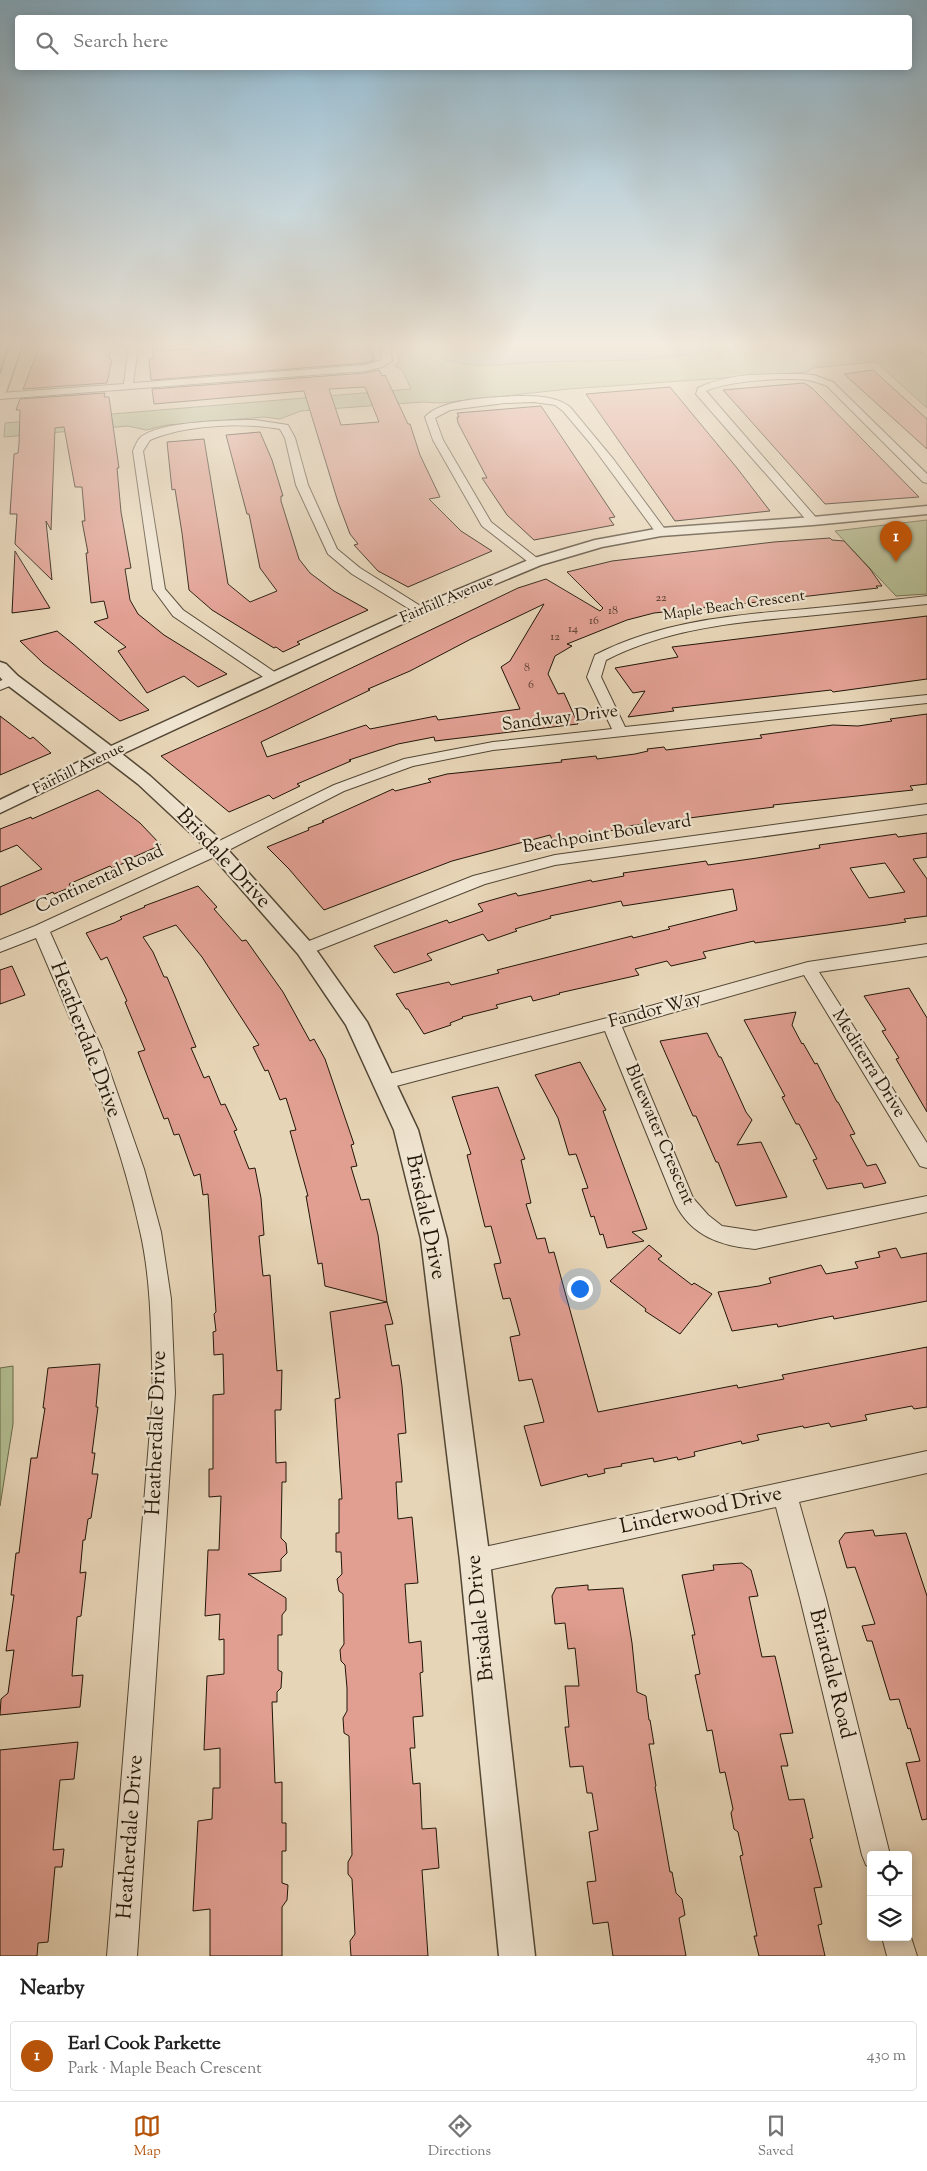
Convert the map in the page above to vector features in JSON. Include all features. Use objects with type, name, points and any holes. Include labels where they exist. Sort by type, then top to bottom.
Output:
[{"type":"street","points":[[155,433],[144,439],[138,451],[159,589],[178,614],[274,678]]},
{"type":"street","points":[[288,433],[302,486],[332,551],[356,571],[421,610]]},
{"type":"street","points":[[436,433],[486,524],[536,562]]},
{"type":"street","points":[[587,433],[661,532]]},
{"type":"street","points":[[736,433],[813,521]]},
{"type":"street","points":[[880,433],[927,480]]},
{"type":"street","name":"Fairhill Avenue","points":[[0,807],[109,754],[421,610],[536,562],[600,543],[661,532],[813,521],[927,510]]},
{"type":"street","name":"Maple Beach Crescent","points":[[620,731],[594,677],[600,658],[621,645],[657,633],[725,620],[927,600]]},
{"type":"street","name":"Brisdale Drive","points":[[0,667],[6,683],[109,754],[144,780],[169,802],[216,849],[305,949],[356,1022],[406,1130],[434,1239],[475,1561],[517,1956]]},
{"type":"street","name":"Sandway Drive","points":[[216,849],[339,788],[409,762],[493,746],[927,698]]},
{"type":"street","name":"Beachpoint Boulevard","points":[[305,949],[479,880],[555,860],[927,809]]},
{"type":"street","name":"Continental Road","points":[[0,946],[41,930],[216,849]]},
{"type":"street","name":"Heatherdale Drive","points":[[41,930],[93,1049],[134,1169],[151,1232],[160,1299],[164,1393],[122,1956]]},
{"type":"street","name":"Fandor Way","points":[[385,1082],[611,1023],[808,968],[927,950]]},
{"type":"street","name":"Mediterra Drive","points":[[808,968],[927,1160]]},
{"type":"street","name":"Bluewater Crescent","points":[[611,1023],[685,1203],[703,1225],[727,1238],[755,1240],[927,1204]]},
{"type":"street","name":"Linderwood Drive","points":[[475,1561],[927,1462]]},
{"type":"street","name":"Briardale Road","points":[[784,1493],[813,1598],[875,1851]]},
{"type":"street","points":[[898,1941],[902,1956]]},
{"type":"green space","points":[[4,433],[46,433],[4,437]]},
{"type":"green space","points":[[927,520],[927,594],[896,596],[835,531]]},
{"type":"green space","points":[[13,1366],[13,1424],[0,1506],[0,1368]]},
{"type":"building","points":[[19,433],[55,433],[51,530],[46,521],[52,580],[15,544],[17,514],[10,514],[14,454],[18,453]]},
{"type":"building","points":[[65,433],[114,433],[119,468],[117,468],[121,512],[131,568],[125,569],[130,600],[138,614],[164,635],[227,674],[198,687],[184,676],[147,693],[118,651],[126,647],[94,622],[108,618],[104,601],[91,603],[86,553],[88,553],[82,521],[85,521],[82,487],[75,487]]},
{"type":"building","points":[[261,433],[272,460],[283,496],[281,496],[281,501],[299,559],[310,573],[334,591],[368,610],[297,642],[300,644],[283,652],[212,610],[189,590],[175,489],[172,490],[167,442],[204,439],[228,584],[250,602],[277,591],[260,568],[249,514],[247,514],[226,435]]},
{"type":"building","points":[[317,433],[413,433],[420,455],[440,497],[429,499],[461,531],[492,551],[408,587],[378,571],[354,545],[358,544],[350,534]]},
{"type":"building","points":[[463,433],[559,433],[615,517],[609,518],[614,525],[534,540],[507,515],[482,478],[487,478]]},
{"type":"building","points":[[614,433],[708,433],[770,511],[675,521]]},
{"type":"building","points":[[762,433],[856,433],[919,497],[825,504]]},
{"type":"building","points":[[910,433],[927,433],[927,449]]},
{"type":"building","points":[[830,538],[832,540],[844,541],[870,569],[882,586],[876,586],[878,588],[654,613],[627,620],[567,644],[572,646],[555,656],[548,674],[558,694],[564,693],[578,724],[435,741],[434,737],[398,744],[349,760],[351,761],[297,784],[300,786],[273,799],[269,795],[229,812],[161,756],[268,708],[518,588],[546,579],[600,611],[603,608],[567,572],[612,561],[774,542]],"holes":[[[544,604],[510,661],[501,667],[520,709],[438,720],[436,716],[370,729],[366,725],[267,757],[261,742]]]},
{"type":"building","points":[[15,551],[50,608],[12,613]]},
{"type":"building","points":[[927,616],[927,679],[833,692],[831,690],[672,708],[674,711],[628,717],[645,691],[633,693],[615,668],[678,657],[672,647]]},
{"type":"building","points":[[57,631],[149,710],[120,721],[43,663],[20,641]]},
{"type":"building","points":[[927,714],[927,784],[910,786],[913,790],[773,805],[774,807],[628,826],[629,828],[552,839],[550,835],[452,861],[324,910],[289,869],[267,847],[309,830],[308,828],[324,822],[322,821],[393,789],[395,791],[431,782],[428,779],[447,774],[562,762],[561,760],[596,756],[597,759],[635,754],[648,751],[647,749],[664,747],[666,750],[762,738],[760,735],[833,725],[858,726]]},
{"type":"building","points":[[0,716],[30,739],[33,737],[51,753],[0,775]]},
{"type":"building","points":[[98,790],[140,823],[161,845],[127,860],[129,861],[112,868],[110,866],[69,884],[71,887],[54,894],[53,892],[0,915],[0,887],[42,869],[17,845],[0,852],[0,829],[31,817],[32,819]]},
{"type":"building","points":[[927,833],[927,857],[913,859],[927,879],[927,916],[904,919],[906,922],[887,925],[755,943],[754,941],[703,952],[706,958],[671,966],[667,961],[635,969],[639,975],[559,993],[533,1001],[531,996],[496,1005],[498,1008],[462,1017],[450,1023],[451,1025],[424,1034],[396,994],[449,982],[451,985],[499,973],[497,970],[632,936],[633,938],[670,929],[668,927],[737,910],[733,889],[623,906],[621,901],[550,916],[551,918],[515,929],[517,931],[488,941],[483,934],[427,954],[432,960],[394,973],[374,946],[447,920],[449,923],[483,911],[478,904],[516,893],[518,896],[591,880],[592,882],[624,876],[623,873],[706,861],[708,865],[757,858],[820,848],[819,845],[896,834],[898,837]],"holes":[[[885,863],[905,892],[869,898],[850,868]]]},
{"type":"building","points":[[198,886],[217,907],[214,909],[242,941],[246,940],[283,992],[310,1041],[314,1039],[325,1059],[354,1144],[351,1145],[357,1166],[351,1167],[361,1200],[369,1199],[378,1235],[387,1302],[325,1286],[322,1263],[318,1264],[306,1196],[308,1196],[290,1131],[296,1130],[286,1098],[280,1100],[268,1070],[265,1071],[253,1047],[259,1045],[202,957],[176,925],[143,937],[153,952],[164,977],[167,977],[196,1047],[191,1048],[204,1078],[209,1076],[221,1105],[225,1104],[237,1130],[234,1131],[249,1169],[255,1168],[261,1198],[264,1235],[259,1236],[263,1276],[270,1275],[277,1371],[282,1370],[281,1410],[275,1410],[276,1463],[286,1462],[286,1482],[282,1482],[281,1538],[286,1543],[287,1553],[281,1559],[281,1571],[248,1574],[286,1598],[286,1610],[282,1615],[282,1635],[278,1635],[278,1670],[282,1672],[281,1688],[277,1692],[277,1702],[272,1702],[275,1783],[282,1782],[282,1823],[286,1823],[286,1851],[282,1851],[282,1883],[288,1885],[287,1900],[282,1907],[282,1956],[210,1956],[210,1909],[193,1911],[198,1821],[212,1819],[213,1788],[220,1788],[220,1748],[204,1750],[207,1676],[224,1674],[224,1639],[219,1640],[220,1614],[205,1616],[208,1550],[219,1550],[221,1496],[209,1497],[209,1469],[213,1469],[213,1395],[224,1394],[223,1354],[214,1355],[213,1332],[216,1331],[214,1314],[216,1312],[208,1194],[203,1195],[200,1174],[194,1176],[179,1134],[174,1135],[168,1118],[164,1119],[138,1052],[145,1050],[125,1002],[127,1001],[107,957],[101,960],[86,933],[114,923],[122,919],[120,917],[144,906]]},
{"type":"building","points":[[12,966],[25,995],[0,1004],[0,970]]},
{"type":"building","points":[[909,988],[927,1018],[927,1112],[896,1059],[899,1058],[882,1031],[886,1030],[864,996]]},
{"type":"building","points":[[796,1012],[792,1025],[802,1044],[815,1064],[817,1063],[838,1102],[855,1134],[850,1135],[867,1166],[876,1164],[886,1183],[864,1188],[862,1183],[827,1189],[813,1160],[817,1159],[799,1124],[796,1124],[782,1097],[785,1096],[744,1020]]},
{"type":"building","points":[[707,1033],[719,1057],[721,1057],[746,1112],[752,1120],[737,1145],[761,1142],[787,1197],[736,1206],[718,1162],[716,1162],[696,1116],[693,1116],[660,1041]]},
{"type":"building","points":[[580,1062],[606,1110],[603,1111],[647,1229],[632,1232],[644,1241],[607,1248],[603,1234],[600,1235],[594,1216],[591,1217],[582,1189],[588,1188],[576,1154],[569,1155],[558,1118],[535,1075]]},
{"type":"building","points":[[498,1087],[525,1159],[521,1160],[531,1203],[526,1204],[537,1239],[545,1238],[549,1253],[554,1252],[598,1412],[737,1385],[738,1388],[784,1379],[782,1375],[927,1347],[927,1407],[914,1409],[912,1406],[865,1415],[867,1420],[831,1427],[829,1423],[757,1435],[759,1440],[742,1444],[741,1441],[694,1452],[695,1456],[678,1460],[677,1457],[654,1462],[653,1458],[621,1464],[622,1466],[604,1469],[605,1473],[588,1477],[587,1474],[541,1486],[524,1426],[544,1422],[532,1379],[519,1381],[510,1337],[520,1335],[510,1298],[503,1299],[494,1264],[501,1263],[491,1226],[485,1227],[467,1155],[471,1154],[452,1097]]},
{"type":"building","points":[[649,1245],[662,1256],[658,1259],[692,1285],[694,1283],[712,1294],[680,1334],[645,1311],[646,1309],[610,1281]]},
{"type":"building","points":[[896,1248],[901,1258],[927,1253],[927,1301],[834,1319],[833,1316],[778,1327],[777,1324],[732,1331],[718,1292],[771,1283],[769,1278],[821,1265],[826,1274],[858,1268],[855,1262],[880,1257],[878,1252]]},
{"type":"building","points":[[387,1302],[393,1324],[385,1325],[392,1366],[399,1365],[406,1433],[398,1434],[402,1482],[396,1482],[398,1519],[412,1517],[418,1583],[405,1584],[409,1643],[421,1641],[423,1672],[420,1673],[423,1716],[413,1717],[415,1748],[410,1748],[413,1784],[420,1783],[422,1829],[436,1828],[439,1868],[422,1870],[428,1956],[351,1956],[350,1941],[355,1934],[352,1879],[348,1874],[348,1862],[352,1855],[349,1736],[344,1733],[343,1718],[347,1711],[347,1688],[345,1665],[341,1661],[340,1650],[344,1644],[343,1594],[339,1591],[337,1579],[342,1574],[341,1552],[336,1552],[336,1533],[339,1533],[339,1499],[342,1499],[335,1399],[340,1398],[330,1312]]},
{"type":"building","points":[[100,1364],[96,1407],[98,1407],[92,1453],[95,1453],[92,1474],[98,1474],[91,1518],[88,1519],[85,1540],[83,1540],[80,1573],[86,1572],[81,1616],[77,1617],[72,1676],[83,1675],[80,1707],[0,1715],[1,1699],[8,1693],[14,1650],[6,1651],[14,1595],[11,1595],[16,1553],[19,1553],[31,1458],[37,1458],[45,1408],[43,1408],[48,1368]]},
{"type":"building","points":[[873,1530],[875,1536],[906,1533],[927,1596],[927,1819],[922,1820],[906,1763],[920,1761],[899,1699],[890,1700],[872,1641],[867,1641],[862,1626],[875,1624],[855,1567],[847,1568],[839,1541],[845,1533]]},
{"type":"building","points":[[742,1563],[751,1570],[758,1596],[749,1597],[762,1657],[775,1656],[793,1733],[780,1734],[788,1766],[781,1766],[789,1800],[804,1799],[813,1838],[810,1839],[822,1887],[814,1888],[822,1924],[818,1925],[825,1956],[759,1956],[754,1936],[757,1936],[740,1856],[743,1855],[738,1832],[734,1829],[731,1813],[733,1809],[725,1772],[720,1773],[712,1730],[707,1731],[695,1675],[700,1674],[692,1635],[695,1635],[682,1575],[714,1570],[713,1565]]},
{"type":"building","points":[[588,1585],[588,1590],[623,1588],[632,1643],[637,1692],[646,1696],[654,1744],[649,1744],[670,1872],[672,1872],[676,1893],[682,1899],[685,1915],[679,1918],[686,1956],[613,1956],[608,1922],[593,1924],[587,1882],[596,1881],[589,1832],[598,1830],[592,1793],[587,1793],[583,1766],[570,1767],[565,1727],[569,1727],[565,1686],[579,1686],[575,1648],[568,1649],[565,1623],[555,1624],[552,1596],[556,1588]]},
{"type":"building","points":[[78,1742],[74,1779],[60,1780],[53,1850],[64,1849],[62,1867],[55,1867],[48,1942],[38,1943],[37,1956],[0,1956],[0,1750]]},
{"type":"place","name":"Earl Cook Parkette","points":[[896,562]]}]
